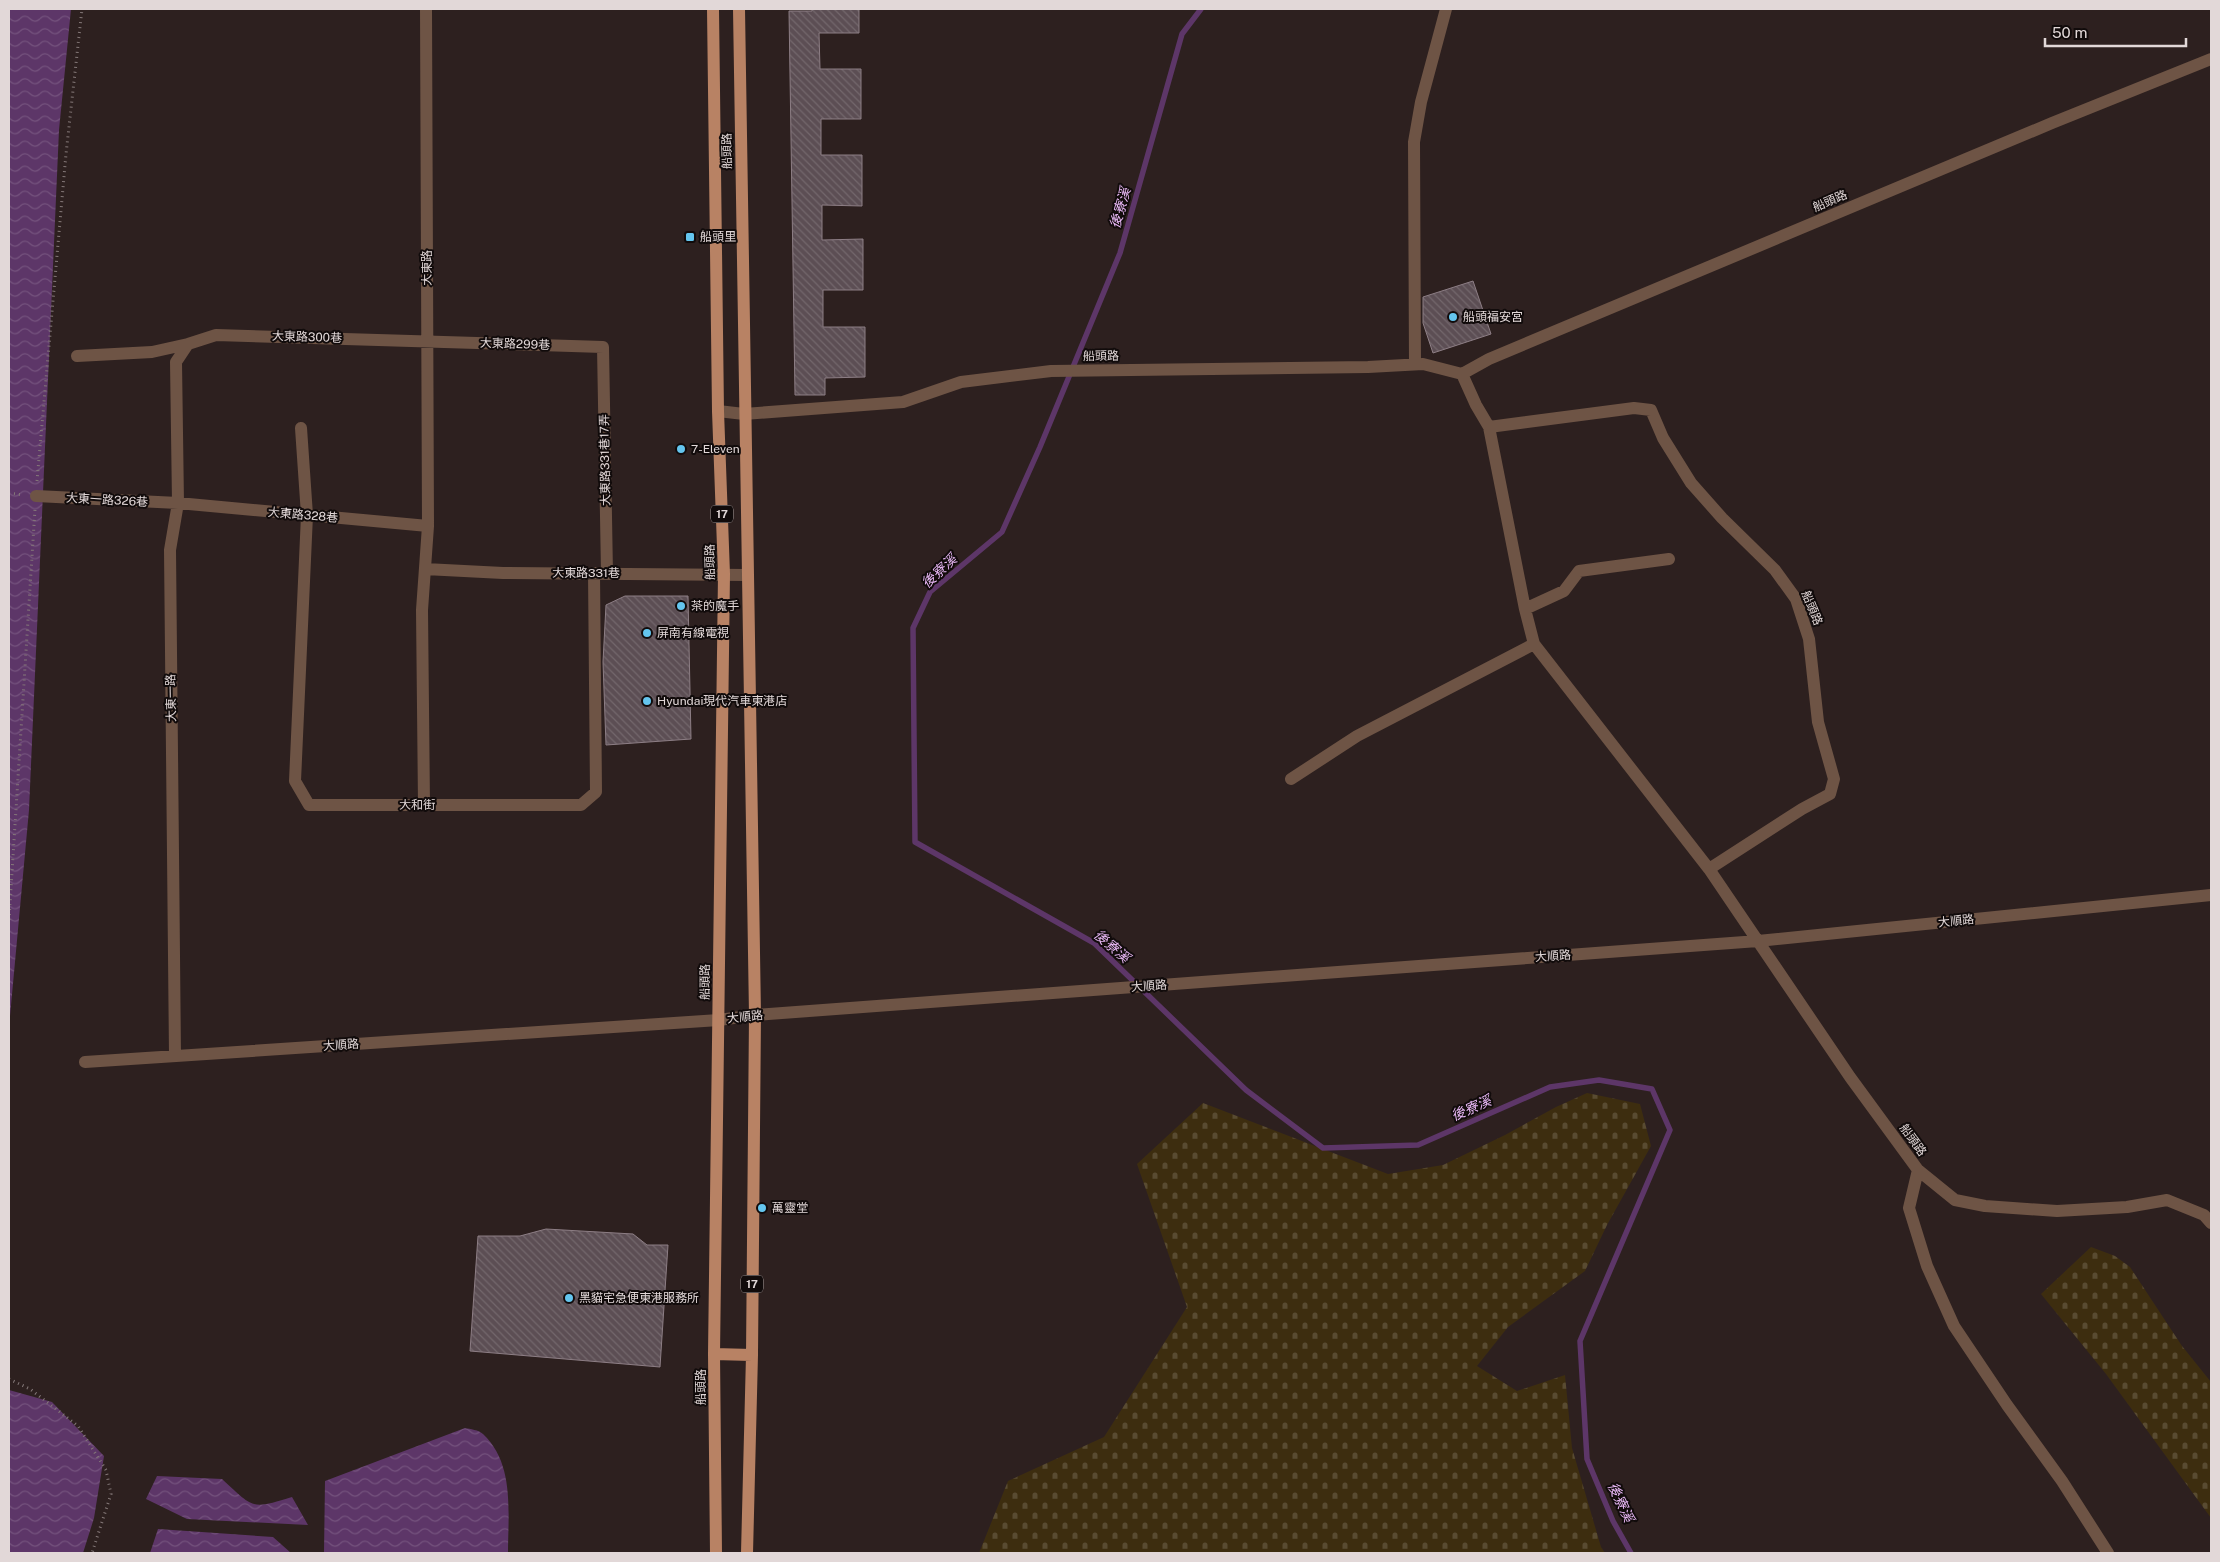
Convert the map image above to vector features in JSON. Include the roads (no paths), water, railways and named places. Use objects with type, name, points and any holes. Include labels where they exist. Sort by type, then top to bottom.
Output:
[{"type":"main road","name":"船頭路","points":[[713,9],[718,410],[724,574],[714,1354],[716,1553]]},
{"type":"main road","name":"船頭路","points":[[739,9],[746,574],[755,1015],[752,1355],[746,1553]]},
{"type":"main road","points":[[714,1354],[752,1355]]},
{"type":"street","name":"大東路","points":[[424,805],[422,610],[428,526],[426,9]]},
{"type":"street","points":[[1414,364],[1414,142],[1421,102],[1446,9]]},
{"type":"street","name":"船頭路","points":[[718,410],[744,414],[903,402],[961,382],[1051,371],[1368,367],[1423,364],[1462,374],[1489,359],[2052,122],[2211,59]]},
{"type":"street","name":"大東路300巷","points":[[77,356],[152,352],[188,344],[216,335],[428,341]]},
{"type":"street","name":"大東路299巷","points":[[428,341],[603,347]]},
{"type":"street","name":"大東一路","points":[[175,1056],[170,550],[178,503],[176,362],[188,344]]},
{"type":"street","name":"大東路331巷17弄","points":[[603,347],[607,573]]},
{"type":"street","name":"船頭路","points":[[1462,374],[1476,405],[1489,427],[1525,609],[1534,644],[1709,869],[1850,1077],[1918,1170],[1954,1200],[1985,1206],[2057,1211],[2127,1207],[2167,1200],[2204,1215],[2211,1223]]},
{"type":"street","name":"船頭路","points":[[1489,427],[1634,408],[1651,410],[1663,438],[1692,483],[1722,518],[1775,570],[1796,599],[1809,639],[1818,722],[1834,779],[1830,794],[1802,809],[1709,869]]},
{"type":"street","points":[[301,428],[307,515]]},
{"type":"street","name":"大東一路326巷","points":[[36,496],[178,503]]},
{"type":"street","name":"大東路328巷","points":[[178,503],[428,526]]},
{"type":"street","name":"大和街","points":[[307,515],[295,781],[310,805],[581,805],[596,792],[594,573]]},
{"type":"street","points":[[1525,609],[1564,591],[1579,571],[1670,560]]},
{"type":"street","name":"大東路331巷","points":[[425,569],[503,573],[746,574]]},
{"type":"street","points":[[1291,779],[1357,736],[1534,644]]},
{"type":"street","name":"大順路","points":[[85,1062],[719,1020],[755,1015],[1758,941],[2211,895]]},
{"type":"street","points":[[1918,1170],[1909,1208],[1927,1266],[1954,1326],[2007,1405],[2062,1481],[2108,1553]]},
{"type":"water","points":[[9,9],[71,9],[59,130],[29,810],[9,1027]]},
{"type":"water","points":[[9,1390],[52,1402],[104,1456],[94,1518],[83,1553],[9,1553]]},
{"type":"water","points":[[465,1428],[483,1434],[493,1446],[505,1474],[509,1506],[508,1553],[324,1553],[325,1481]]},
{"type":"water","points":[[157,1476],[222,1479],[253,1504],[268,1504],[292,1497],[308,1525],[187,1519],[146,1499]]},
{"type":"water","points":[[158,1529],[273,1537],[291,1553],[150,1553]]},
{"type":"waterway","name":"後寮溪","points":[[1201,9],[1182,34],[1120,253],[1040,447],[1002,532],[930,592],[913,628],[915,842],[1094,943],[1246,1090],[1323,1148],[1418,1145],[1550,1087],[1599,1080],[1652,1089],[1670,1130],[1580,1341],[1587,1459],[1613,1521],[1631,1553]]},
{"type":"place","name":"船頭里","points":[[690,237]]},
{"type":"place","name":"船頭福安宮","points":[[1453,317]]},
{"type":"place","name":"7-Eleven","points":[[681,449]]},
{"type":"place","name":"茶的魔手","points":[[681,606]]},
{"type":"place","name":"屏南有線電視","points":[[647,633]]},
{"type":"place","name":"Hyundai現代汽車東港店","points":[[647,701]]},
{"type":"place","name":"萬靈堂","points":[[762,1208]]},
{"type":"place","name":"黑貓宅急便東港服務所","points":[[569,1298]]}]
